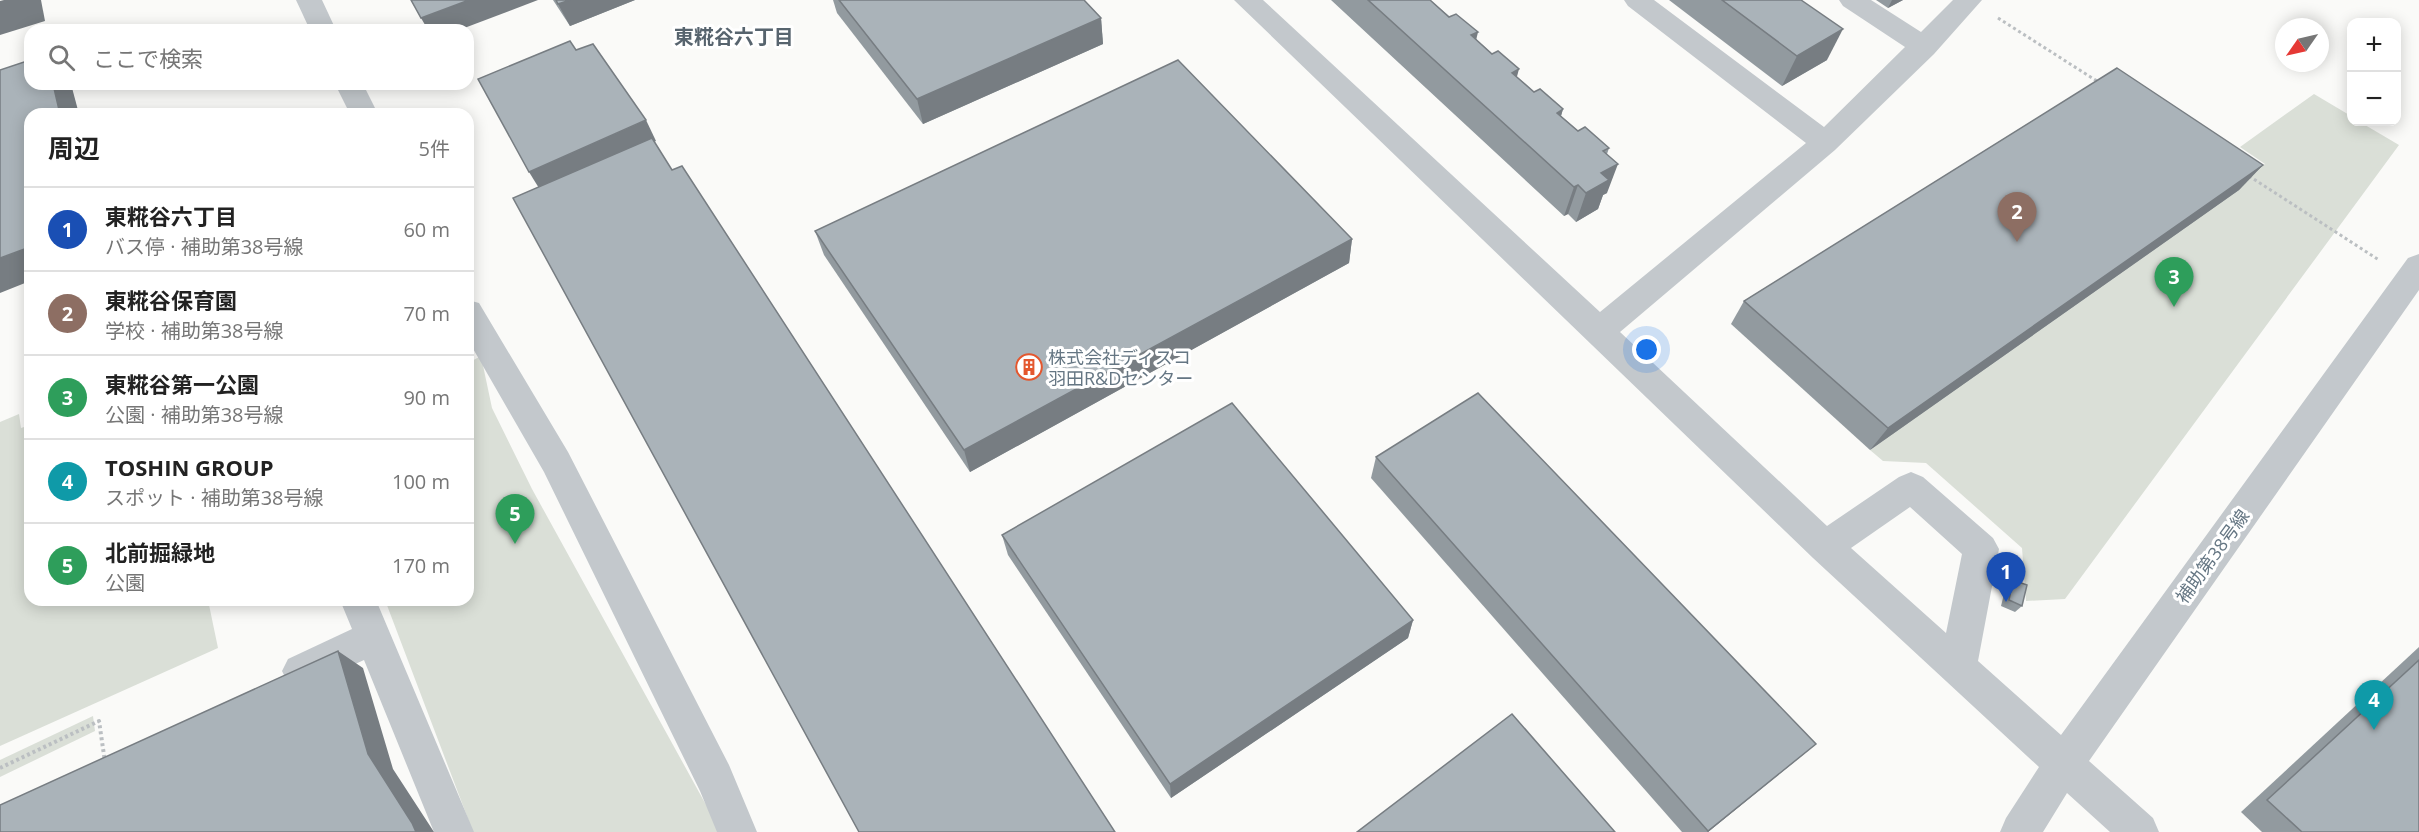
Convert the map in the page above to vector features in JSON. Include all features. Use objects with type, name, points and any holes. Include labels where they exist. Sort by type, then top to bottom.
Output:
[{"type":"street","points":[[309,0],[320,24]]},
{"type":"street","points":[[1247,0],[1825,547],[2139,832]]},
{"type":"street","points":[[1637,0],[1825,143]]},
{"type":"street","points":[[1852,0],[1924,47]]},
{"type":"street","points":[[1599,332],[1825,143],[1969,0]]},
{"type":"street","points":[[352,90],[361,108]]},
{"type":"street","name":"補助第38号線","points":[[2020,832],[2064,763],[2414,273]]},
{"type":"street","points":[[474,332],[556,462],[715,779],[737,832]]},
{"type":"street","points":[[1825,547],[1911,487],[1981,549],[1958,667]]},
{"type":"street","points":[[360,606],[454,832]]},
{"type":"street","points":[[266,687],[372,638]]},
{"type":"path","points":[[1969,0],[2101,83]]},
{"type":"path","points":[[2243,173],[2414,273]]},
{"type":"path","points":[[0,768],[99,721],[105,762]]},
{"type":"shaded area","points":[[2314,94],[2347,114],[2347,126],[2367,126],[2399,145],[2065,599],[2026,601],[2022,548],[1926,463],[1883,461],[1870,450],[2265,164],[2240,147]]},
{"type":"shaded area","points":[[481,356],[492,408],[532,489],[721,832],[473,832],[387,606],[474,606],[474,360]]},
{"type":"shaded area","points":[[19,414],[21,428],[24,427],[24,606],[209,606],[218,648],[0,746],[0,422]]},
{"type":"shaded area","points":[[93,716],[95,731],[0,777],[0,760]]},
{"type":"building","points":[[411,0],[469,0],[421,18]]},
{"type":"building","points":[[556,0],[570,0],[558,4]]},
{"type":"building","points":[[839,0],[1084,0],[1101,18],[917,99]]},
{"type":"building","points":[[1368,0],[1430,0],[1449,17],[1456,14],[1478,32],[1471,35],[1492,54],[1498,51],[1519,69],[1512,73],[1534,92],[1540,89],[1563,109],[1557,113],[1578,131],[1585,127],[1609,148],[1603,151],[1618,164],[1601,173],[1609,180],[1586,193],[1578,185],[1574,187]]},
{"type":"building","points":[[1722,0],[1801,0],[1843,29],[1797,56]]},
{"type":"building","points":[[570,41],[576,50],[593,44],[646,120],[529,172],[478,79]]},
{"type":"building","name":"株式会社ディスコ 羽田R&Dセンター","points":[[1178,60],[1352,239],[964,450],[815,231]]},
{"type":"building","points":[[24,62],[24,90],[54,90],[59,108],[24,108],[24,249],[0,258],[0,70]]},
{"type":"building","points":[[2117,68],[2263,165],[1888,428],[1744,301]]},
{"type":"building","points":[[652,138],[672,170],[682,166],[1115,832],[859,832],[513,198]]},
{"type":"building","points":[[1478,393],[1816,744],[1708,831],[1376,457]]},
{"type":"building","points":[[1232,403],[1413,620],[1170,784],[1002,535]]},
{"type":"building","points":[[2013,580],[2027,585],[2022,606],[2009,600]]},
{"type":"building","points":[[338,651],[368,754],[416,832],[0,832],[0,805]]},
{"type":"building","points":[[2419,660],[2419,832],[2302,832],[2267,800]]},
{"type":"building","points":[[1512,714],[1615,832],[1357,832]]},
{"type":"place","name":"東糀谷保育園","points":[[2017,242]]},
{"type":"place","name":"東糀谷第一公園","points":[[2174,307]]},
{"type":"place","name":"株式会社ディスコ 羽田R&Dセンター","points":[[1029,367]]},
{"type":"place","name":"北前掘緑地","points":[[515,544]]},
{"type":"place","name":"東糀谷六丁目","points":[[2006,602]]},
{"type":"place","name":"TOSHIN GROUP","points":[[2374,730]]},
{"type":"district","name":"東糀谷六丁目","points":[[734,36]]}]
